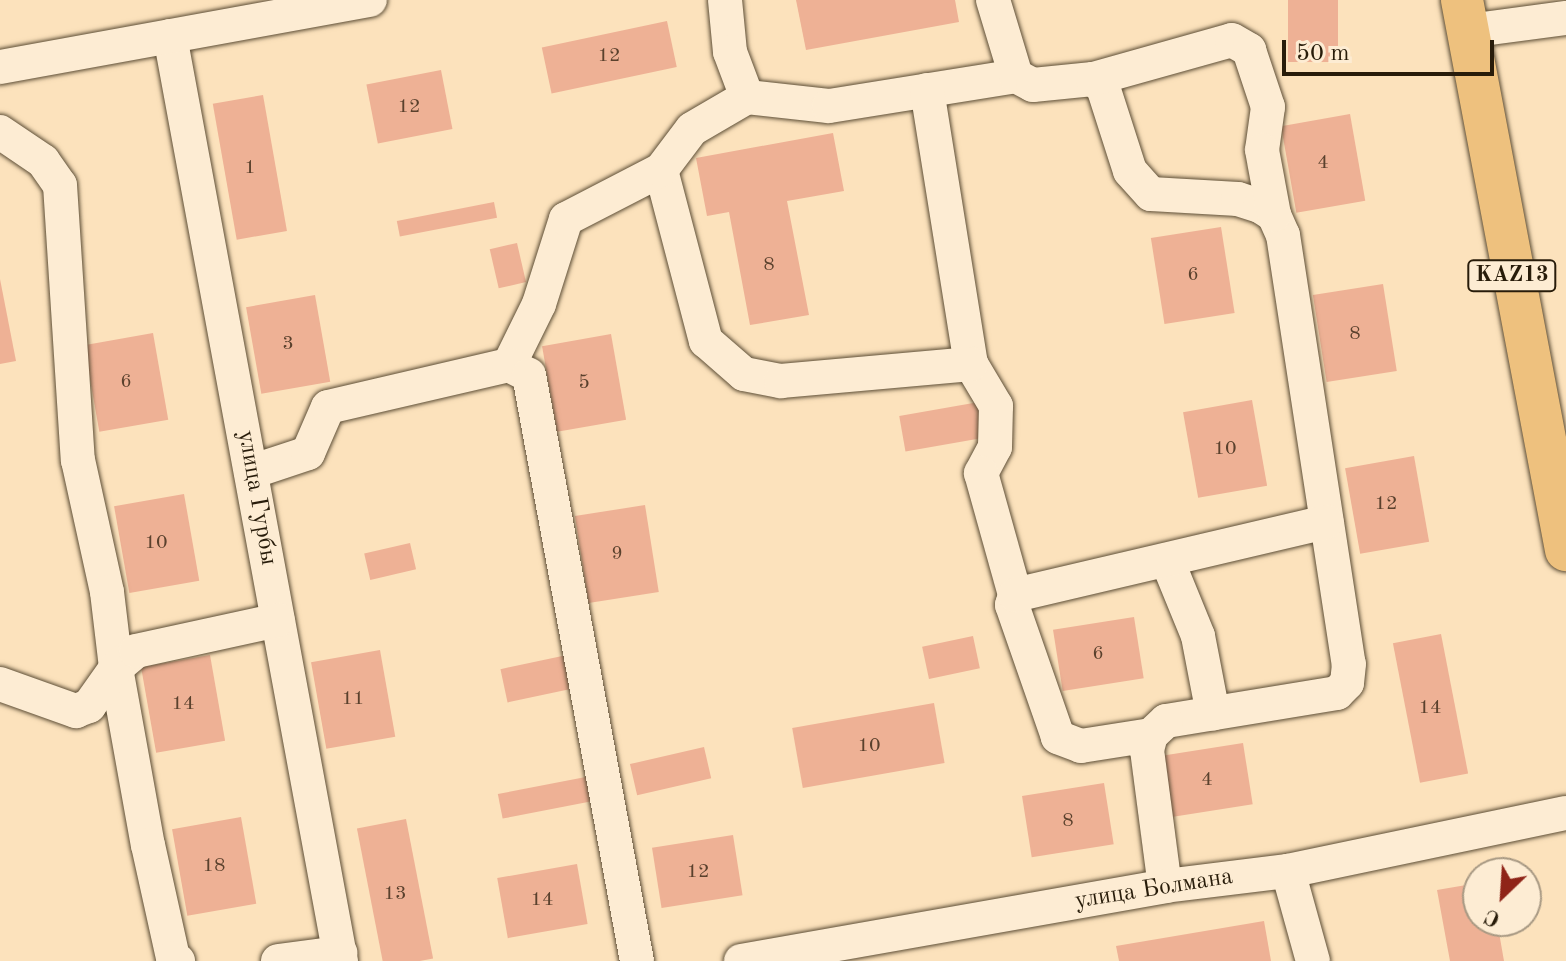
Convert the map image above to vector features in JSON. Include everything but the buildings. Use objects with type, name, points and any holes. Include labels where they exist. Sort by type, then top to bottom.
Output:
[{"type":"main road","name":"KAZ13","points":[[1465,16],[1558,473],[1566,550]]},
{"type":"street","points":[[0,67],[370,0]]},
{"type":"street","points":[[725,0],[730,52],[747,97]]},
{"type":"street","points":[[993,0],[1016,76]]},
{"type":"street","points":[[1465,16],[1566,18]]},
{"type":"street","name":"улица Гурбы","points":[[170,36],[340,957]]},
{"type":"street","points":[[509,365],[539,304],[566,219],[661,170],[692,129],[747,97],[829,106],[1016,76],[1033,85],[1093,79],[1232,40],[1249,50],[1268,107],[1262,150],[1274,215],[1283,235],[1349,664],[1347,683],[1337,693],[1166,721],[1151,735],[1147,750],[1165,886]]},
{"type":"street","points":[[1093,79],[1103,87],[1130,171],[1151,194],[1238,199],[1274,215]]},
{"type":"street","points":[[927,90],[971,364],[996,406],[995,447],[981,473],[1015,595],[1012,605],[1058,737],[1081,746],[1151,735]]},
{"type":"street","points":[[0,132],[43,161],[60,185],[78,460],[107,592],[116,668],[157,887],[173,958],[178,961]]},
{"type":"street","points":[[661,170],[706,341],[744,374],[781,381],[971,364]]},
{"type":"street","points":[[251,472],[308,453],[328,407],[509,365],[529,375],[536,397],[637,961]]},
{"type":"street","points":[[1015,595],[1327,522]]},
{"type":"street","points":[[1167,560],[1198,636],[1213,714]]},
{"type":"street","points":[[0,684],[76,711],[89,706],[116,668],[136,651],[278,620]]},
{"type":"street","name":"улица Болмана","points":[[741,961],[1165,886],[1288,871],[1566,813]]},
{"type":"street","points":[[1288,871],[1313,961]]},
{"type":"street","points":[[278,961],[340,957]]}]
